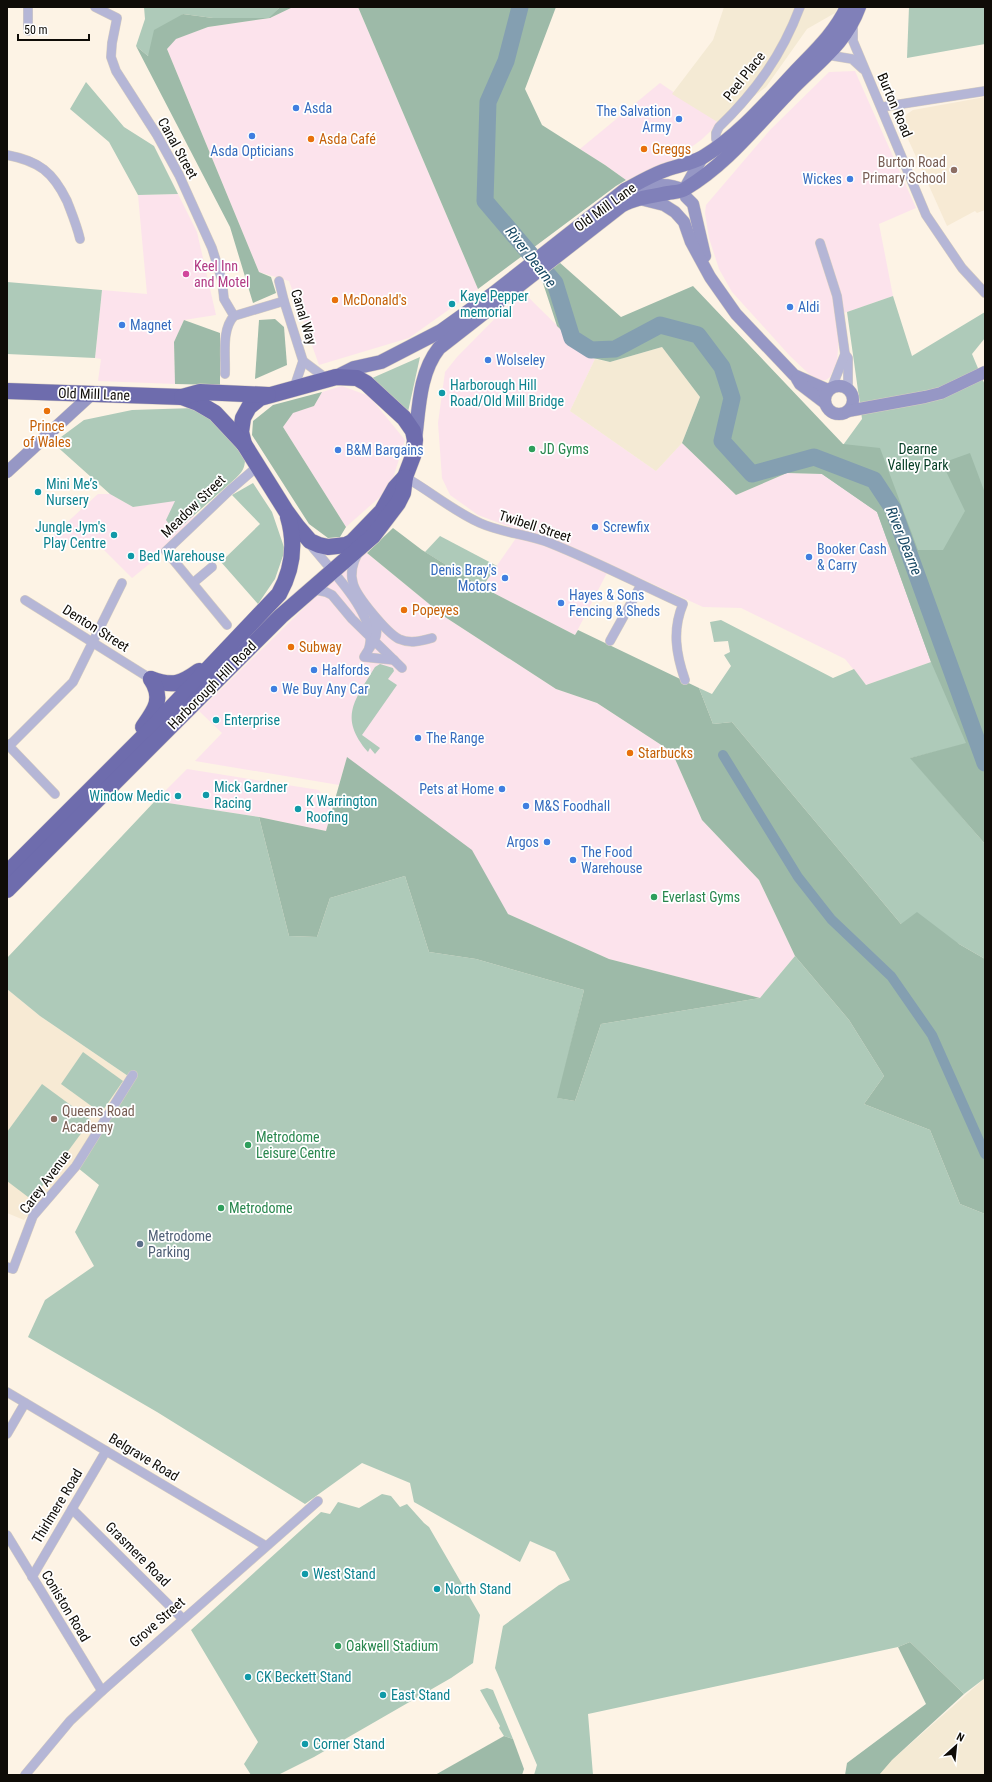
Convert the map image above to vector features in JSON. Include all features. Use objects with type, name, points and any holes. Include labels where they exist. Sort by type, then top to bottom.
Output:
[{"type":"highway","points":[[244,444],[242,425],[246,412],[254,402],[269,395],[332,378],[351,377],[366,383],[404,418],[413,431],[413,456],[405,476],[382,511],[352,542],[346,545],[328,548],[310,541],[286,511]]},
{"type":"highway","name":"Old Mill Lane","points":[[7,391],[182,397],[200,392],[269,395]]},
{"type":"highway","name":"Old Mill Lane","points":[[182,397],[203,405],[215,412],[244,444],[286,511]]},
{"type":"highway","name":"Harborough Hill Road","points":[[7,890],[281,616],[365,544],[382,526],[398,503],[403,493],[405,476]]},
{"type":"highway","name":"Harborough Hill Road","points":[[7,873],[150,730],[270,606],[279,594],[288,576],[293,553],[292,529],[286,511]]},
{"type":"highway","points":[[151,679],[165,684],[175,684],[197,672],[229,648]]},
{"type":"highway","points":[[113,766],[153,713],[157,704],[158,693],[151,679]]},
{"type":"main road","name":"Old Mill Lane","points":[[550,254],[630,200],[685,193],[707,174],[754,116],[818,47],[838,23],[847,7]]},
{"type":"main road","name":"Old Mill Lane","points":[[414,440],[425,376],[435,353],[625,190],[642,180],[664,171],[688,164],[703,156],[726,149],[828,55],[841,40],[853,21],[858,7]]},
{"type":"main road","name":"Old Mill Lane","points":[[332,378],[354,368],[381,362],[424,341],[456,321],[534,267]]},
{"type":"street","points":[[28,7],[28,31]]},
{"type":"street","name":"Canal Street","points":[[95,7],[117,18],[111,57],[116,71],[157,135],[179,175],[212,248],[222,280],[224,299],[234,316]]},
{"type":"street","name":"Peel Place","points":[[726,149],[716,139],[716,133],[719,127],[749,95],[776,58],[790,33],[800,7]]},
{"type":"street","name":"Burton Road","points":[[853,21],[853,41],[882,107],[926,215],[962,268],[985,293]]},
{"type":"street","name":"Burton Road","points":[[828,55],[852,59],[865,71]]},
{"type":"street","points":[[882,107],[985,91]]},
{"type":"street","points":[[7,155],[22,157],[50,173],[61,189],[74,217],[80,239]]},
{"type":"street","points":[[703,156],[685,193],[682,207],[684,222],[691,242],[710,277],[736,314],[794,375],[800,384],[825,403]]},
{"type":"street","points":[[625,190],[666,184],[676,186],[685,193],[694,204],[700,240],[710,277]]},
{"type":"street","points":[[639,199],[664,205],[675,212],[684,222]]},
{"type":"street","points":[[820,243],[836,292],[845,354],[848,358],[853,404],[848,411]]},
{"type":"street","name":"Canal Way","points":[[279,281],[303,361],[294,388]]},
{"type":"street","points":[[225,374],[226,328],[229,321],[234,316],[284,301]]},
{"type":"street","points":[[845,354],[830,388],[825,395],[825,403],[827,408],[833,413],[841,414],[848,411],[879,405],[906,402],[941,393],[985,372]]},
{"type":"street","name":"Canal Way","points":[[303,361],[332,378]]},
{"type":"street","points":[[794,375],[830,388],[841,385],[851,393],[879,405]]},
{"type":"street","points":[[7,472],[92,394]]},
{"type":"street","name":"Meadow Street","points":[[227,625],[166,551],[229,491],[258,466]]},
{"type":"street","name":"Twibell Street","points":[[405,476],[423,486],[465,515],[481,523],[498,530],[550,543],[683,604],[678,615],[676,640],[677,654],[685,680]]},
{"type":"street","points":[[297,526],[362,612],[372,642]]},
{"type":"street","points":[[365,544],[354,562],[352,578],[354,588],[386,629],[398,638],[417,642],[432,638]]},
{"type":"street","points":[[193,583],[212,567]]},
{"type":"street","points":[[55,794],[8,745],[73,682],[122,583]]},
{"type":"street","points":[[610,641],[641,585]]},
{"type":"street","points":[[311,589],[326,592],[332,595],[372,642],[402,668]]},
{"type":"street","name":"Denton Street","points":[[25,600],[151,679]]},
{"type":"street","points":[[369,608],[377,629],[364,657],[394,660]]},
{"type":"street","name":"Carey Avenue","points":[[10,1268],[33,1216],[76,1166],[133,1075]]},
{"type":"street","name":"Belgrave Road","points":[[7,1392],[266,1546]]},
{"type":"street","points":[[7,1434],[25,1403]]},
{"type":"street","name":"Thirlmere Road","points":[[32,1576],[106,1450]]},
{"type":"street","name":"Grove Street","points":[[26,1775],[70,1721],[183,1618],[318,1501]]},
{"type":"street","name":"Grasmere Road","points":[[72,1509],[183,1618]]},
{"type":"street","name":"Coniston Road","points":[[7,1535],[102,1691]]},
{"type":"shaded area","points":[[293,7],[358,7],[478,289],[409,338],[319,365],[289,281],[259,272],[167,49],[175,39],[208,27],[270,18]]},
{"type":"shaded area","points":[[724,7],[838,7],[835,13],[807,29],[766,87],[719,123],[672,94],[713,40]]},
{"type":"shaded area","points":[[855,71],[916,208],[879,224],[893,296],[847,312],[836,314],[839,338],[837,362],[830,377],[826,380],[819,380],[809,374],[790,356],[732,292],[719,269],[709,238],[705,213],[706,205],[770,130],[829,72]]},
{"type":"shaded area","points":[[660,83],[719,123],[701,140],[661,169],[626,180],[580,149]]},
{"type":"shaded area","name":"Burton Road Primary School","points":[[985,97],[985,210],[977,213],[975,211],[947,226],[904,130],[904,120],[907,114],[913,110]]},
{"type":"shaded area","points":[[178,194],[197,232],[216,315],[184,320],[174,342],[175,384],[98,381],[101,359],[95,358],[102,290],[147,294],[138,195]]},
{"type":"shaded area","points":[[522,291],[589,357],[595,359],[570,411],[656,471],[682,443],[736,495],[787,473],[822,474],[877,512],[931,662],[866,685],[845,659],[741,608],[703,607],[611,565],[575,635],[482,587],[521,531],[478,515],[450,495],[442,478],[438,423],[445,372],[457,357]]},
{"type":"shaded area","points":[[662,347],[700,397],[682,443],[656,471],[570,411],[595,359],[610,362]]},
{"type":"shaded area","points":[[342,386],[369,396],[405,440],[390,488],[346,527],[283,427],[292,413],[314,406],[322,392]]},
{"type":"shaded area","points":[[98,494],[110,494],[133,507],[176,500],[201,522],[132,578],[103,549],[48,540]]},
{"type":"shaded area","points":[[363,550],[445,617],[556,689],[597,703],[672,752],[702,820],[759,880],[795,956],[760,998],[609,959],[508,914],[491,885],[347,757],[339,785],[195,761],[222,733],[199,711]]},
{"type":"shaded area","points":[[187,769],[319,790],[332,810],[326,831],[259,817],[155,801]]},
{"type":"shaded area","name":"Queens Road Academy","points":[[7,989],[40,1016],[128,1076],[73,1162],[24,1220],[7,1213]]},
{"type":"shaded area","points":[[985,1678],[985,1775],[863,1775],[892,1760]]},
{"type":"green space","points":[[144,7],[280,7],[270,18],[213,18],[183,14],[148,56],[136,46],[145,19]]},
{"type":"green space","points":[[280,7],[293,7],[270,18],[208,27],[176,39],[167,49],[259,272],[271,277],[276,293],[253,303],[230,227],[136,46],[148,56],[154,30],[183,14],[213,18],[269,18]]},
{"type":"green space","points":[[358,7],[556,7],[525,89],[542,125],[626,180],[478,289]]},
{"type":"green space","points":[[909,7],[985,7],[985,44],[907,58]]},
{"type":"green space","points":[[86,82],[124,127],[154,146],[178,194],[138,195],[109,142],[70,109]]},
{"type":"green space","points":[[559,262],[621,317],[693,286],[843,444],[880,448],[918,550],[943,550],[965,511],[942,463],[970,453],[985,493],[985,844],[910,758],[966,743],[931,662],[877,512],[822,474],[787,473],[736,495],[682,443],[700,397],[662,347],[610,362],[589,357],[557,326],[541,277]]},
{"type":"green space","points":[[7,282],[102,290],[95,358],[7,354]]},
{"type":"green space","name":"Dearne Valley Park","points":[[893,296],[912,356],[985,312],[985,338],[972,354],[985,385],[985,801],[966,744],[911,758],[985,844],[985,959],[959,944],[901,924],[732,722],[713,724],[699,688],[712,694],[731,666],[724,655],[730,652],[728,641],[714,642],[710,622],[721,620],[833,678],[854,669],[866,685],[931,662],[877,512],[822,474],[862,419],[847,312]]},
{"type":"green space","points":[[275,319],[284,327],[287,365],[255,379],[259,320]]},
{"type":"green space","points":[[184,320],[220,333],[220,385],[175,384],[174,342]]},
{"type":"green space","points":[[420,357],[408,412],[370,379]]},
{"type":"green space","points":[[322,392],[314,406],[293,413],[283,427],[346,527],[340,537],[328,538],[309,524],[252,435],[253,421],[273,405]]},
{"type":"green space","points":[[194,408],[221,423],[245,459],[244,467],[236,478],[175,532],[166,520],[175,501],[133,507],[110,494],[53,443],[84,420],[132,410]]},
{"type":"green space","points":[[253,483],[272,512],[285,550],[275,579],[258,604],[221,562],[260,524],[232,495]]},
{"type":"green space","points":[[393,528],[422,550],[482,587],[575,635],[578,630],[699,688],[713,724],[732,722],[901,924],[917,912],[959,944],[985,959],[985,1214],[960,1204],[930,1130],[864,1104],[884,1076],[849,1020],[795,956],[759,880],[702,820],[672,752],[597,703],[556,689],[445,617],[367,553]]},
{"type":"green space","points":[[440,536],[497,566],[482,587],[425,552]]},
{"type":"green space","points":[[380,664],[393,668],[394,671],[388,679],[397,685],[362,735],[380,748],[375,754],[370,748],[368,752],[359,740],[354,729],[352,718],[356,699],[361,689],[375,667]]},
{"type":"green space","points":[[347,757],[472,850],[508,914],[609,959],[760,998],[601,1024],[575,1101],[557,1098],[584,990],[476,959],[429,952],[405,876],[330,898],[317,937],[289,936],[259,817],[326,831]]},
{"type":"green space","points":[[155,801],[259,817],[289,936],[317,937],[330,898],[405,876],[429,952],[476,959],[584,990],[558,1098],[575,1101],[601,1024],[760,998],[795,956],[849,1020],[884,1076],[864,1104],[930,1130],[960,1204],[985,1214],[985,1678],[964,1694],[910,1642],[898,1647],[588,1714],[593,1775],[534,1775],[537,1765],[495,1668],[503,1626],[559,1585],[570,1580],[555,1552],[530,1541],[520,1562],[414,1502],[410,1483],[362,1463],[305,1504],[157,1412],[28,1337],[45,1300],[94,1266],[75,1232],[99,1185],[78,1168],[128,1076],[40,1016],[7,989],[7,958]]},
{"type":"green space","points":[[83,1052],[123,1081],[101,1113],[61,1084]]},
{"type":"green space","points":[[42,1084],[91,1120],[32,1200],[7,1181],[7,1132]]},
{"type":"green space","name":"Oakwell Stadium","points":[[382,1494],[391,1496],[400,1507],[407,1504],[429,1527],[480,1615],[473,1663],[451,1678],[314,1757],[278,1775],[251,1775],[244,1764],[258,1742],[191,1630],[321,1512],[330,1514],[338,1502],[359,1508]]},
{"type":"green space","points":[[910,1642],[964,1694],[892,1760],[879,1775],[845,1775],[847,1763],[926,1704],[898,1647]]},
{"type":"green space","points":[[487,1688],[493,1690],[513,1739],[504,1736],[499,1728],[500,1726],[480,1690]]},
{"type":"green space","points":[[504,1736],[513,1739],[524,1769],[522,1775],[435,1775]]},
{"type":"waterway","name":"River Dearne","points":[[520,7],[506,61],[488,102],[485,201],[555,283],[572,338],[591,350],[615,349],[660,325],[698,335],[722,367],[732,398],[722,441],[752,474],[814,457],[874,480],[893,509],[985,763]]},
{"type":"waterway","points":[[723,755],[798,877],[831,919],[891,976],[932,1035],[985,1154]]},
{"type":"place","name":"Asda","points":[[296,108]]},
{"type":"place","name":"The Salvation Army","points":[[679,119]]},
{"type":"place","name":"Asda Opticians","points":[[252,136]]},
{"type":"place","name":"Asda Café","points":[[311,139]]},
{"type":"place","name":"Greggs","points":[[644,149]]},
{"type":"place","name":"Burton Road Primary School","points":[[954,170]]},
{"type":"place","name":"Wickes","points":[[850,179]]},
{"type":"place","name":"Keel Inn and Motel","points":[[186,274]]},
{"type":"place","name":"McDonald's","points":[[335,300]]},
{"type":"place","name":"Kaye Pepper memorial","points":[[452,304]]},
{"type":"place","name":"Aldi","points":[[790,307]]},
{"type":"place","name":"Magnet","points":[[122,325]]},
{"type":"place","name":"Wolseley","points":[[488,360]]},
{"type":"place","name":"Harborough Hill Road/Old Mill Bridge","points":[[442,393]]},
{"type":"place","name":"Prince of Wales","points":[[47,411]]},
{"type":"place","name":"JD Gyms","points":[[532,449]]},
{"type":"place","name":"B&M Bargains","points":[[338,450]]},
{"type":"place","name":"Mini Me’s Nursery","points":[[38,492]]},
{"type":"place","name":"Screwfix","points":[[595,527]]},
{"type":"place","name":"Jungle Jym's Play Centre","points":[[114,535]]},
{"type":"place","name":"Bed Warehouse","points":[[131,556]]},
{"type":"place","name":"Booker Cash & Carry","points":[[809,557]]},
{"type":"place","name":"Denis Bray's Motors","points":[[505,578]]},
{"type":"place","name":"Hayes & Sons Fencing & Sheds","points":[[561,603]]},
{"type":"place","name":"Popeyes","points":[[404,610]]},
{"type":"place","name":"Subway","points":[[291,647]]},
{"type":"place","name":"Halfords","points":[[314,670]]},
{"type":"place","name":"We Buy Any Car","points":[[274,689]]},
{"type":"place","name":"Enterprise","points":[[216,720]]},
{"type":"place","name":"The Range","points":[[418,738]]},
{"type":"place","name":"Starbucks","points":[[630,753]]},
{"type":"place","name":"Pets at Home","points":[[502,789]]},
{"type":"place","name":"Mick Gardner Racing","points":[[206,795]]},
{"type":"place","name":"Window Medic","points":[[178,796]]},
{"type":"place","name":"M&S Foodhall","points":[[526,806]]},
{"type":"place","name":"K Warrington Roofing","points":[[298,809]]},
{"type":"place","name":"Argos","points":[[547,842]]},
{"type":"place","name":"The Food Warehouse","points":[[573,860]]},
{"type":"place","name":"Everlast Gyms","points":[[654,897]]},
{"type":"place","name":"Queens Road Academy","points":[[54,1119]]},
{"type":"place","name":"Metrodome Leisure Centre","points":[[248,1145]]},
{"type":"place","name":"Metrodome","points":[[221,1208]]},
{"type":"place","name":"Metrodome Parking","points":[[140,1244]]},
{"type":"place","name":"West Stand","points":[[305,1574]]},
{"type":"place","name":"North Stand","points":[[437,1589]]},
{"type":"place","name":"Oakwell Stadium","points":[[338,1646]]},
{"type":"place","name":"CK Beckett Stand","points":[[248,1677]]},
{"type":"place","name":"East Stand","points":[[383,1695]]},
{"type":"place","name":"Corner Stand","points":[[305,1744]]}]
